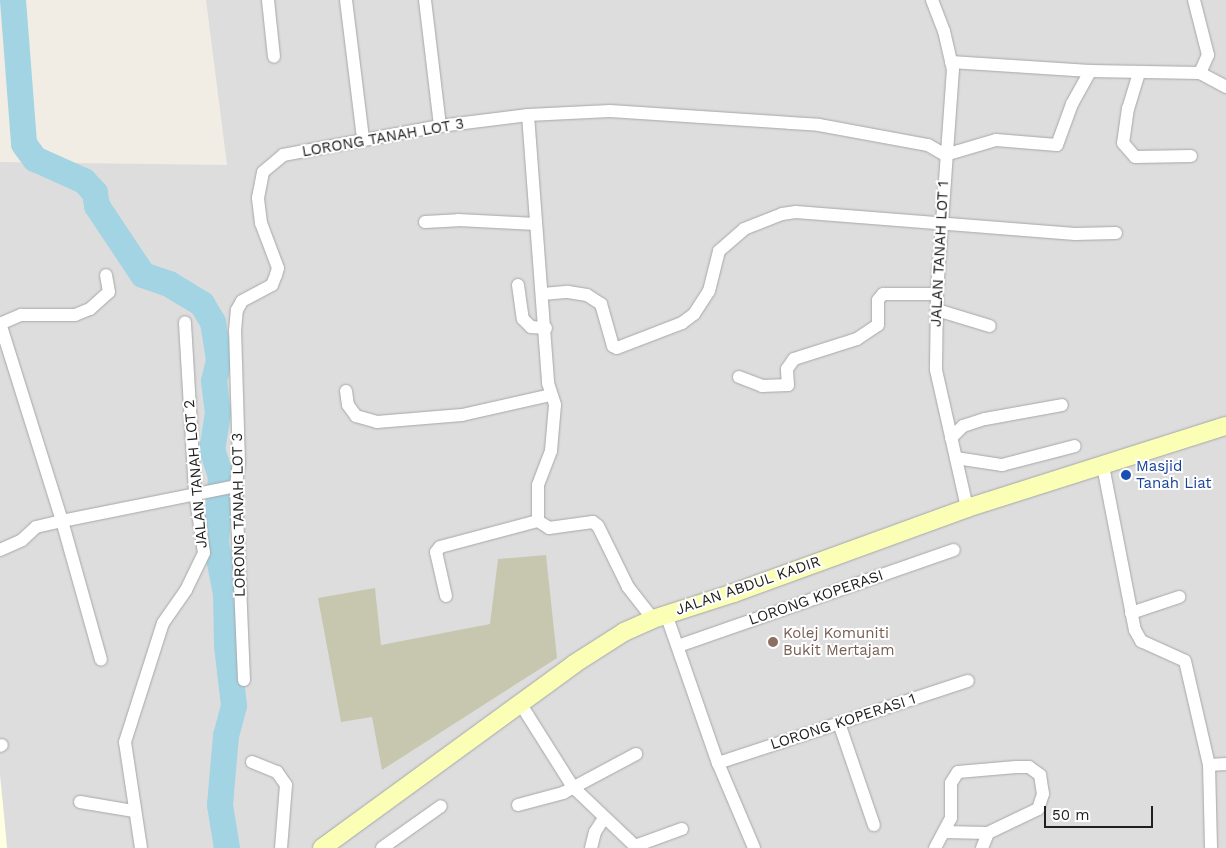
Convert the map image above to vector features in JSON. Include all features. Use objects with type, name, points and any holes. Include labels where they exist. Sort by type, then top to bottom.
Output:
[{"type":"main road","name":"JALAN ABDUL KADIR","points":[[322,848],[520,703],[624,632],[660,616],[743,589],[967,508],[1226,426]]},
{"type":"street","points":[[268,0],[274,57]]},
{"type":"street","points":[[346,0],[363,138]]},
{"type":"street","points":[[425,0],[440,126]]},
{"type":"street","name":"JALAN TANAH LOT 1","points":[[932,0],[951,62],[937,294],[936,370],[967,508]]},
{"type":"street","points":[[1194,0],[1208,55],[1200,73]]},
{"type":"street","points":[[951,62],[1090,71],[1139,73],[1166,70],[1200,73],[1226,87]]},
{"type":"street","points":[[945,155],[996,140],[1057,145],[1072,104],[1090,71]]},
{"type":"street","points":[[1139,73],[1128,108],[1123,144],[1135,157],[1192,156]]},
{"type":"street","name":"LORONG TANAH LOT 3","points":[[244,680],[230,488],[239,463],[237,310],[242,301],[272,285],[278,268],[261,223],[260,182],[263,172],[283,155],[363,138],[440,126],[528,115],[610,111],[819,125],[928,144],[945,155]]},
{"type":"street","points":[[528,115],[551,395],[555,405],[556,426],[551,451],[538,484],[538,521]]},
{"type":"street","points":[[543,294],[568,292],[587,295],[601,304],[612,346],[617,348],[682,323],[694,314],[709,292],[719,251],[744,229],[764,220],[796,212],[1075,234],[1116,233]]},
{"type":"street","points":[[425,222],[458,220],[536,224]]},
{"type":"street","points":[[101,660],[62,521],[1,323],[21,315],[75,315],[90,309],[109,292],[106,275]]},
{"type":"street","points":[[518,285],[523,319],[531,327],[546,328]]},
{"type":"street","points":[[739,377],[762,386],[788,385],[787,369],[794,359],[856,339],[878,325],[878,300],[883,294],[937,294]]},
{"type":"street","points":[[937,310],[990,326]]},
{"type":"street","name":"JALAN TANAH LOT 2","points":[[141,848],[125,742],[163,623],[202,563],[204,553],[201,492],[185,322]]},
{"type":"street","points":[[346,391],[348,405],[356,416],[377,422],[462,415],[551,395]]},
{"type":"street","points":[[951,438],[963,426],[985,418],[1062,405]]},
{"type":"street","points":[[956,458],[1002,465],[1075,446]]},
{"type":"street","points":[[1103,466],[1131,613],[1141,641],[1185,660],[1209,766],[1211,848]]},
{"type":"street","points":[[0,550],[22,540],[36,527],[201,492],[230,488]]},
{"type":"street","points":[[446,596],[436,552],[440,547],[538,521],[548,528],[593,522],[598,526],[628,587],[660,616],[678,646],[718,763],[754,848]]},
{"type":"street","name":"LORONG KOPERASI","points":[[678,646],[954,550]]},
{"type":"street","points":[[1131,613],[1179,596]]},
{"type":"street","name":"LORONG KOPERASI 1","points":[[718,763],[968,681]]},
{"type":"street","points":[[520,703],[573,787],[636,847],[682,828]]},
{"type":"street","points":[[839,723],[874,825]]},
{"type":"street","points":[[518,805],[573,787],[636,754]]},
{"type":"street","points":[[252,762],[277,772],[286,785],[280,848]]},
{"type":"street","points":[[1209,766],[1226,764]]},
{"type":"street","points":[[935,848],[951,818],[951,783],[958,772],[1030,767],[1040,775],[1043,794],[1038,808],[988,833],[945,832]]},
{"type":"street","points":[[80,802],[134,811]]},
{"type":"street","points":[[382,848],[441,806]]},
{"type":"street","points":[[591,848],[595,832],[604,818]]},
{"type":"street","points":[[982,848],[988,833]]},
{"type":"shaded area","points":[[206,0],[1226,0],[1226,848],[0,848],[0,162],[227,165]]},
{"type":"shaded area","points":[[546,555],[557,658],[382,770],[372,717],[341,722],[318,598],[375,588],[381,645],[490,624],[498,559]]},
{"type":"shaded area","points":[[0,775],[4,815],[7,848],[0,848]]},
{"type":"waterway","points":[[13,0],[24,144],[35,159],[84,181],[95,193],[97,206],[143,275],[169,284],[202,304],[213,322],[219,361],[214,381],[218,413],[212,449],[221,477],[216,543],[226,594],[227,646],[234,706],[226,736],[220,805],[227,848]]},
{"type":"place","name":"Masjid Tanah Liat","points":[[1126,475]]},
{"type":"place","name":"Kolej Komuniti Bukit Mertajam","points":[[773,642]]}]
